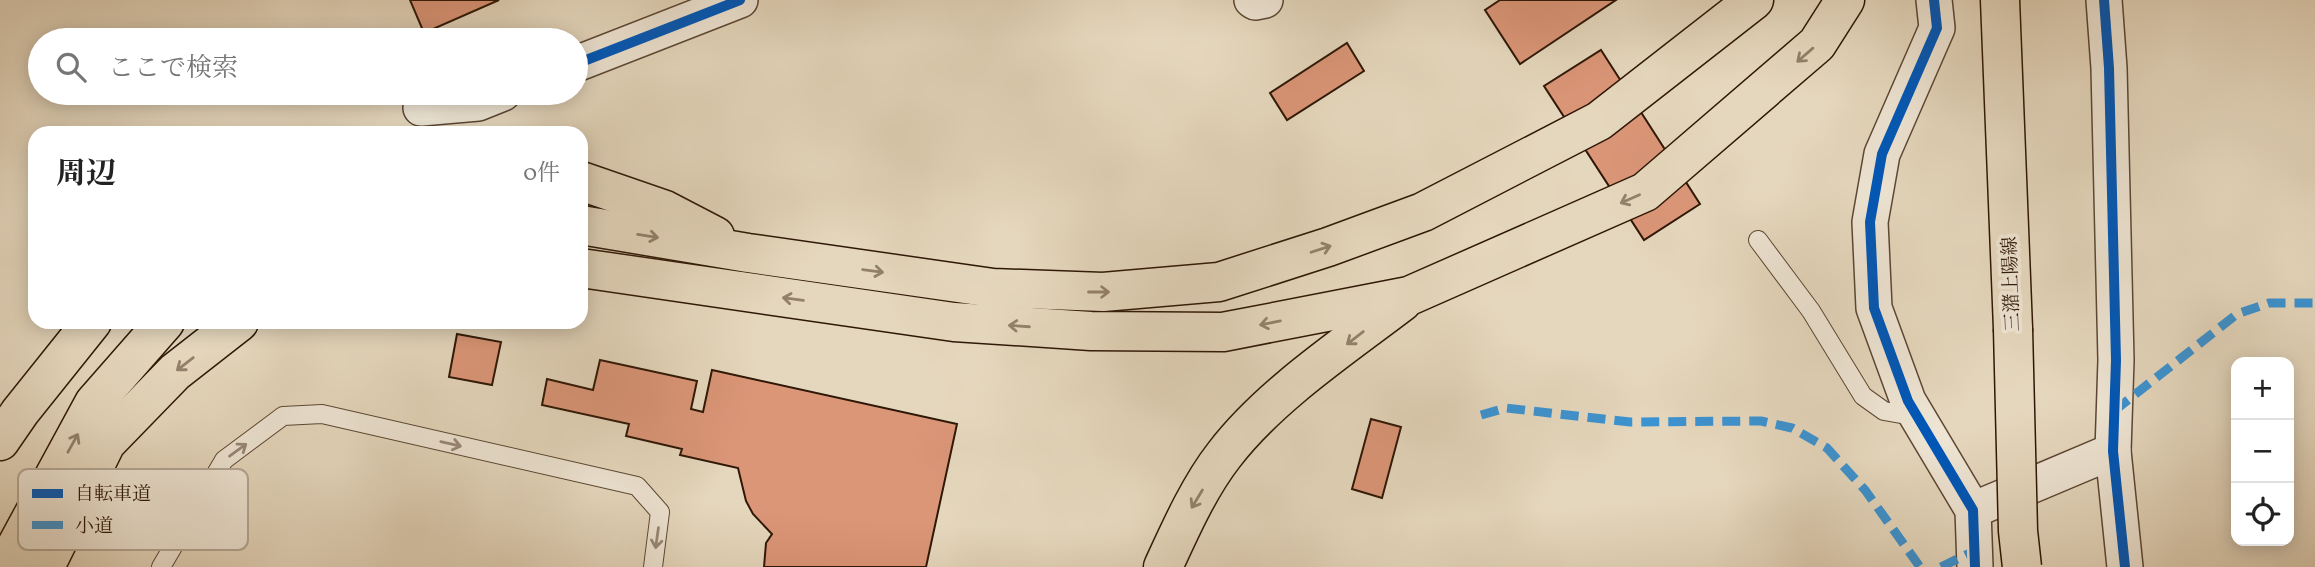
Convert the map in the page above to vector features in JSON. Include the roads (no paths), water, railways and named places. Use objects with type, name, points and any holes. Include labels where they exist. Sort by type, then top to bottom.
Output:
[{"type":"main road","points":[[588,226],[748,253],[993,288],[1103,292],[1219,282],[1328,247],[1423,212],[1599,121],[1754,0]]},
{"type":"main road","points":[[588,269],[954,322],[1091,331],[1223,332],[1409,296],[1645,192],[1817,44],[1845,0]]},
{"type":"main road","name":"三潴上陽線","points":[[2000,0],[2018,531],[2022,567]]},
{"type":"main road","points":[[588,183],[665,210],[748,253]]},
{"type":"main road","points":[[1163,567],[1187,516],[1223,455],[1276,399],[1409,296]]},
{"type":"main road","points":[[0,441],[86,329]]},
{"type":"main road","points":[[58,469],[94,403],[159,329]]},
{"type":"main road","points":[[93,469],[106,443],[175,372],[230,329]]},
{"type":"main road","points":[[5,567],[18,543]]},
{"type":"main road","points":[[45,567],[53,550]]},
{"type":"street","points":[[588,59],[740,0]]},
{"type":"street","points":[[1252,0],[1265,0]]},
{"type":"street","points":[[1934,0],[1937,28],[1882,154],[1870,222],[1874,308],[1908,401],[1973,510],[1975,567]]},
{"type":"street","points":[[2104,0],[2109,68],[2116,360],[2113,451],[2125,567]]},
{"type":"street","points":[[421,108],[455,105]]},
{"type":"street","points":[[1973,510],[2113,451]]},
{"type":"lane","points":[[1758,240],[1811,311],[1863,396],[1884,411],[1918,417]]},
{"type":"lane","points":[[219,469],[224,460],[284,416],[322,414],[637,486],[660,512],[653,567]]},
{"type":"lane","points":[[161,567],[171,550]]}]
